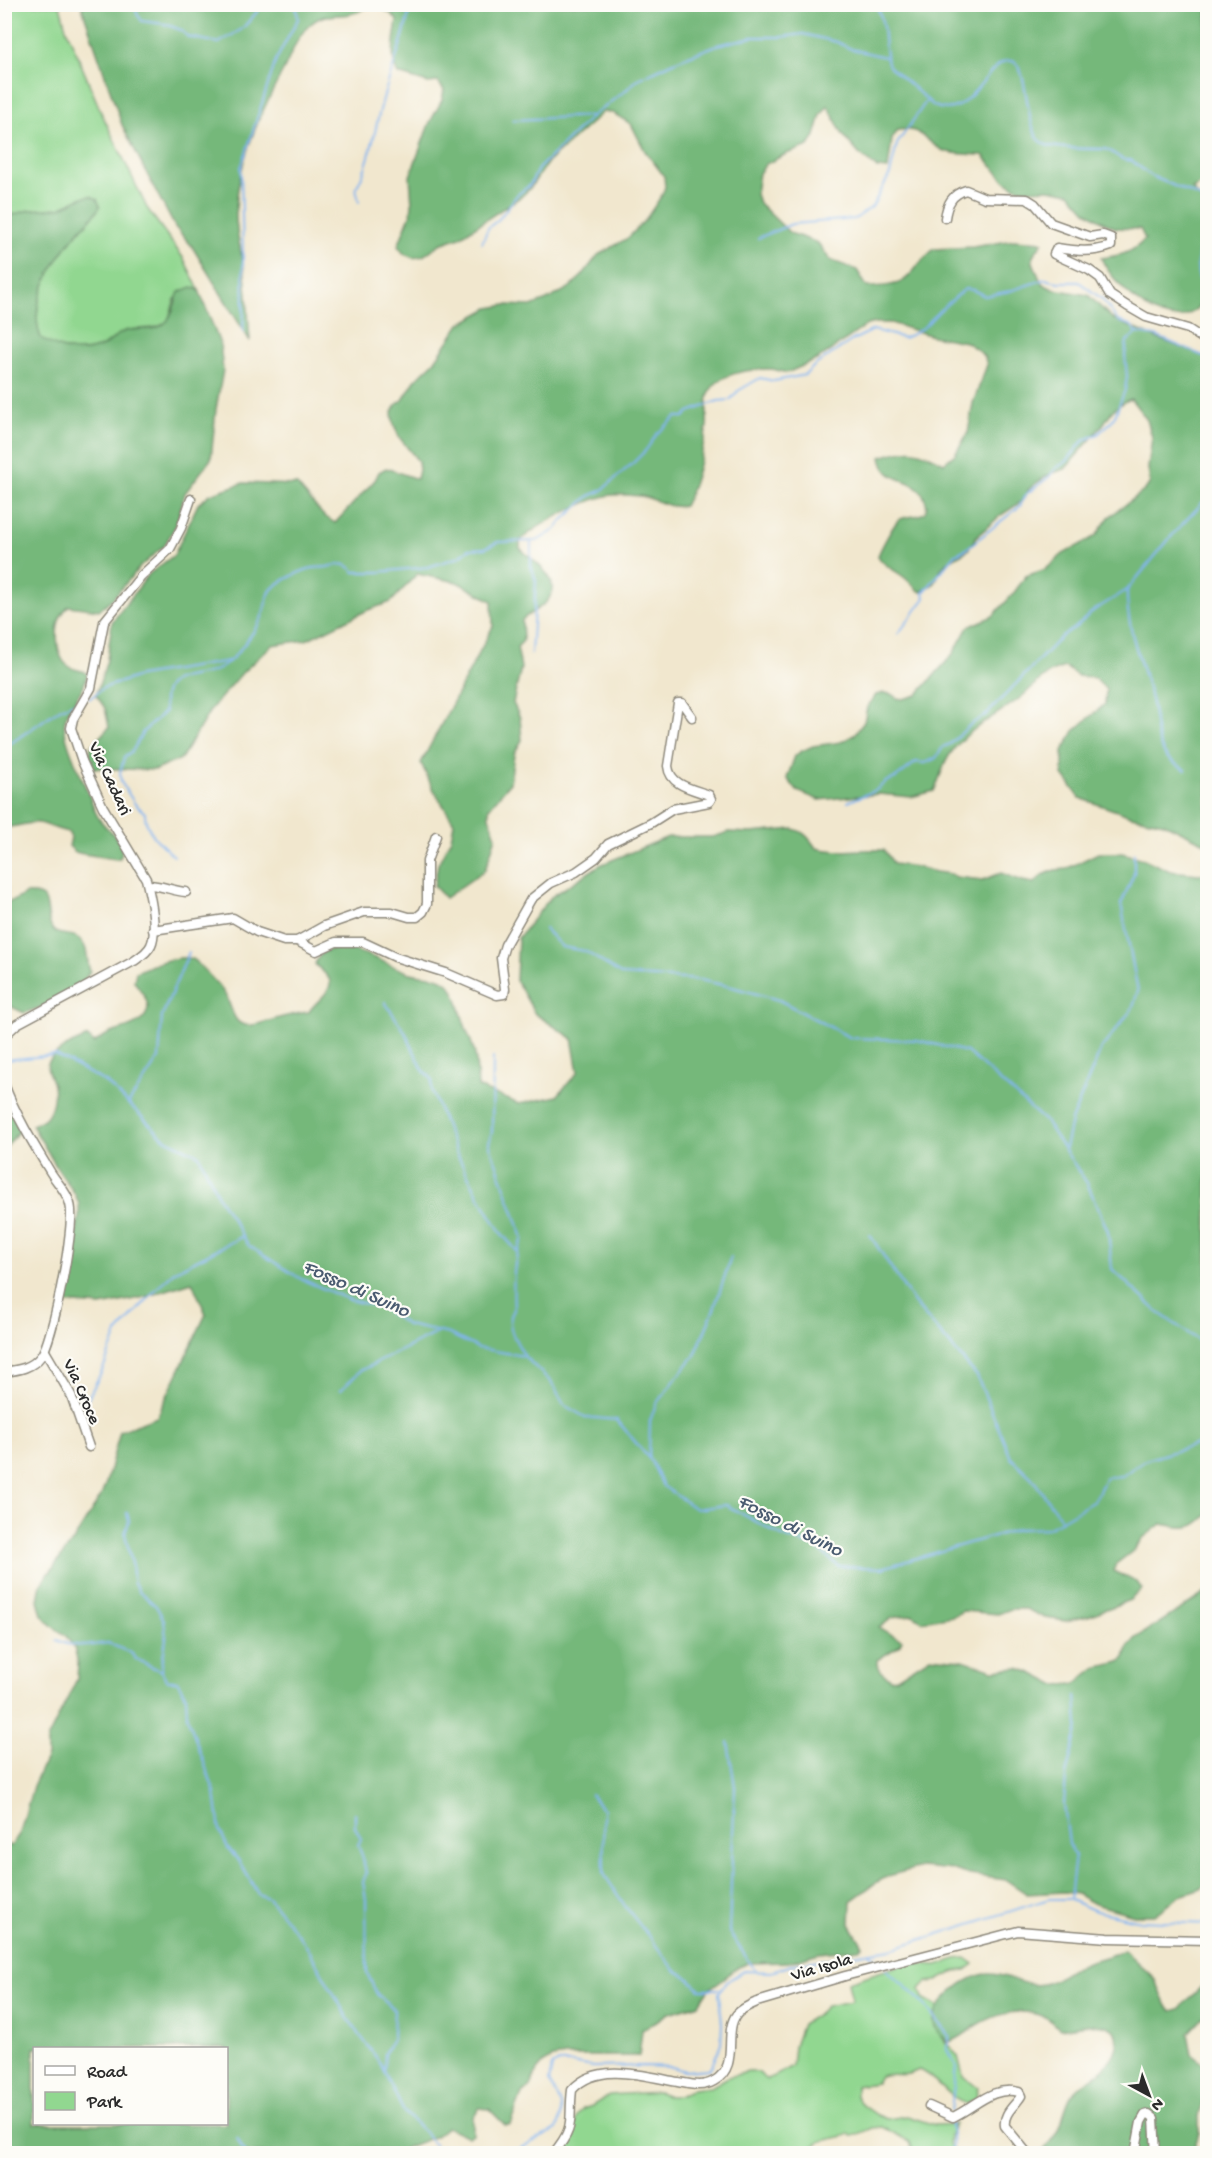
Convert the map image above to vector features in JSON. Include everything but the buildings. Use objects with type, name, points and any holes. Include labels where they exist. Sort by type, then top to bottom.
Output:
[{"type":"street","points":[[945,218],[951,199],[966,190],[985,198],[1027,199],[1035,204],[1051,223],[1090,237],[1103,235],[1111,238],[1111,246],[1101,250],[1084,252],[1057,248],[1054,254],[1089,270],[1100,279],[1110,295],[1146,317],[1188,328],[1208,342]]},
{"type":"street","name":"Via Cadari","points":[[153,930],[148,885],[138,863],[104,807],[82,761],[71,728],[73,719],[92,688],[104,622],[141,576],[170,549],[181,528],[191,499]]},
{"type":"street","points":[[4,1035],[17,1024],[105,978],[142,955],[152,943],[153,930],[233,918],[257,932],[284,940],[297,941],[316,951],[336,942],[363,942],[395,957],[446,973],[497,995],[504,994],[501,958],[505,945],[531,899],[551,883],[576,872],[596,858],[608,844],[651,823],[673,808],[709,802],[711,799],[709,795],[678,783],[670,778],[668,773],[678,703],[682,703],[692,717]]},
{"type":"street","points":[[297,941],[324,926],[364,912],[392,912],[413,918],[420,915],[427,904],[427,861],[436,836]]},
{"type":"street","points":[[148,885],[186,892]]},
{"type":"street","points":[[4,1084],[27,1132],[55,1180],[68,1196],[72,1215],[54,1320],[45,1351],[30,1366],[4,1372]]},
{"type":"street","name":"Via Croce","points":[[45,1351],[71,1395],[89,1447]]},
{"type":"street","name":"Via Isola","points":[[553,2154],[571,2124],[572,2090],[579,2082],[589,2076],[636,2074],[698,2086],[711,2083],[725,2071],[730,2055],[732,2022],[736,2014],[757,2002],[855,1973],[1018,1931],[1108,1938],[1208,1940]]},
{"type":"street","points":[[929,2106],[953,2117],[993,2092],[1009,2089],[1019,2092],[1021,2096],[1006,2115],[1005,2126],[1028,2154]]},
{"type":"street","points":[[1135,2154],[1141,2122],[1145,2115],[1149,2114],[1154,2118],[1156,2154]]},
{"type":"green space","points":[[5,5],[60,5],[66,28],[101,112],[147,208],[184,259],[199,290],[192,287],[175,299],[168,321],[153,328],[125,331],[108,343],[91,350],[73,351],[48,343],[41,338],[37,313],[43,287],[70,242],[100,206],[97,199],[91,196],[83,197],[60,208],[29,210],[5,217]]},
{"type":"green space","points":[[81,5],[371,5],[361,11],[345,15],[321,17],[306,28],[294,46],[250,141],[240,178],[236,215],[246,286],[250,341],[191,245],[175,227],[122,125]]},
{"type":"green space","points":[[376,5],[1207,5],[1207,181],[1192,189],[1206,205],[1208,212],[1208,286],[1199,306],[1183,317],[1169,317],[1155,313],[1141,304],[1117,281],[1101,258],[1120,255],[1136,248],[1145,239],[1140,229],[1116,228],[1105,223],[1086,211],[1070,193],[1015,187],[1005,181],[983,155],[944,151],[912,130],[898,130],[892,139],[888,169],[877,168],[859,154],[843,135],[828,106],[821,115],[815,136],[809,146],[766,164],[759,173],[756,194],[759,203],[790,233],[818,243],[830,260],[857,270],[867,287],[902,282],[934,249],[973,247],[1014,240],[1043,242],[1033,255],[1033,262],[1041,282],[1053,289],[1088,295],[1113,319],[1207,357],[1207,844],[1164,823],[1131,816],[1080,798],[1063,775],[1063,751],[1074,731],[1105,704],[1106,689],[1094,678],[1078,676],[1065,667],[1045,676],[1020,698],[966,736],[948,757],[934,791],[911,797],[879,794],[819,800],[797,791],[787,778],[795,756],[800,752],[813,746],[841,742],[854,735],[864,722],[867,707],[876,695],[891,694],[903,699],[917,695],[953,654],[968,627],[993,616],[1026,576],[1046,569],[1063,554],[1096,536],[1109,517],[1145,490],[1150,483],[1148,468],[1152,437],[1147,420],[1131,399],[1112,411],[1065,469],[1050,474],[1029,489],[1021,502],[1001,515],[976,537],[968,550],[946,563],[935,583],[921,592],[916,589],[902,575],[883,563],[878,556],[897,522],[903,518],[924,513],[926,504],[918,489],[888,472],[881,457],[913,451],[927,454],[944,463],[955,454],[968,433],[973,403],[987,365],[980,352],[966,342],[932,336],[891,323],[867,325],[818,359],[787,373],[772,369],[753,370],[719,381],[709,394],[703,446],[695,478],[684,506],[667,505],[640,496],[602,497],[563,513],[538,527],[520,541],[520,548],[545,571],[552,584],[552,592],[548,600],[522,620],[523,641],[517,647],[521,668],[513,703],[520,718],[522,740],[514,754],[510,783],[489,808],[489,816],[496,837],[485,870],[445,898],[434,886],[438,864],[451,838],[454,823],[432,787],[421,763],[493,626],[492,601],[457,582],[417,574],[391,602],[368,610],[306,640],[272,645],[243,672],[211,709],[181,759],[156,770],[88,768],[91,746],[109,727],[105,708],[96,695],[107,660],[112,622],[149,574],[174,555],[198,504],[210,494],[243,483],[297,485],[323,515],[335,523],[375,480],[379,472],[386,468],[417,479],[418,461],[399,437],[392,412],[403,400],[416,379],[434,362],[460,324],[489,308],[506,305],[531,306],[569,288],[582,276],[598,255],[628,238],[646,219],[662,195],[665,187],[664,176],[645,151],[631,124],[613,113],[603,112],[548,162],[522,196],[460,237],[440,244],[423,256],[413,258],[404,254],[398,246],[411,213],[410,176],[429,124],[442,100],[444,90],[438,82],[428,83],[398,74],[393,55],[397,20]]},
{"type":"green space","points":[[91,196],[97,199],[100,206],[63,252],[49,275],[39,300],[37,313],[41,338],[55,346],[71,350],[95,349],[123,332],[152,329],[162,325],[170,316],[179,292],[192,287],[199,290],[220,344],[223,370],[211,459],[185,493],[176,525],[164,546],[141,566],[113,598],[99,610],[68,606],[58,624],[57,637],[62,658],[70,667],[87,674],[84,686],[65,720],[66,737],[96,814],[119,842],[122,853],[120,858],[116,859],[75,852],[69,846],[71,838],[68,832],[43,824],[31,823],[5,827],[5,217],[29,210],[60,208],[83,197]]},
{"type":"green space","points":[[793,829],[804,834],[816,848],[833,851],[884,850],[894,864],[951,874],[956,877],[983,880],[1001,873],[1034,883],[1043,875],[1055,870],[1066,869],[1098,853],[1122,853],[1144,859],[1170,871],[1207,875],[1207,1515],[1191,1527],[1161,1524],[1116,1564],[1113,1571],[1137,1582],[1142,1589],[1130,1600],[1088,1616],[1066,1621],[1045,1618],[1026,1609],[1011,1609],[998,1614],[963,1611],[953,1616],[922,1621],[913,1615],[892,1618],[879,1628],[902,1640],[899,1646],[877,1660],[877,1663],[881,1671],[891,1679],[897,1678],[930,1657],[963,1660],[993,1670],[1019,1668],[1055,1685],[1075,1684],[1095,1668],[1120,1662],[1125,1658],[1128,1647],[1136,1638],[1207,1592],[1207,1883],[1201,1889],[1180,1896],[1154,1915],[1134,1915],[1095,1904],[1077,1894],[1064,1892],[1027,1894],[1006,1880],[970,1875],[954,1870],[921,1867],[891,1875],[851,1901],[850,1924],[863,1946],[859,1949],[819,1953],[789,1962],[749,1963],[739,1967],[708,1990],[699,2004],[669,2013],[642,2030],[639,2056],[553,2058],[537,2071],[530,2087],[522,2094],[510,2125],[505,2125],[489,2109],[479,2108],[473,2117],[473,2134],[468,2137],[447,2127],[434,2137],[405,2148],[401,2153],[5,2153],[5,1844],[11,1846],[20,1833],[33,1786],[47,1756],[47,1740],[77,1679],[78,1663],[74,1647],[65,1635],[42,1615],[38,1600],[41,1584],[73,1541],[101,1496],[120,1431],[157,1417],[206,1314],[192,1282],[145,1297],[101,1306],[63,1303],[79,1217],[79,1204],[32,1125],[45,1118],[52,1103],[54,1090],[47,1069],[48,1063],[60,1051],[77,1041],[88,1037],[94,1043],[110,1033],[139,1022],[147,1013],[148,1004],[134,981],[136,972],[149,966],[172,959],[193,959],[222,990],[237,1020],[248,1025],[309,1012],[329,988],[330,983],[328,977],[315,964],[322,953],[333,949],[346,949],[360,952],[401,970],[437,977],[450,985],[457,997],[474,1050],[478,1087],[519,1104],[557,1096],[578,1072],[572,1038],[535,1014],[516,980],[518,938],[551,897],[600,865],[668,837],[713,837],[729,832],[751,833]]},
{"type":"green space","points":[[25,894],[35,894],[45,900],[50,924],[56,933],[73,936],[81,941],[86,950],[90,971],[81,985],[42,1007],[24,1013],[5,1005],[4,903]]},
{"type":"green space","points":[[5,1095],[23,1125],[5,1149]]},
{"type":"green space","points":[[1124,1950],[1154,1978],[1167,2006],[1172,2011],[1179,2009],[1207,1981],[1207,2013],[1188,2033],[1192,2055],[1204,2064],[1207,2085],[1199,2116],[1199,2133],[1193,2153],[1041,2153],[1059,2131],[1071,2096],[1111,2060],[1117,2047],[1117,2035],[1107,2026],[1096,2024],[1060,2029],[1045,2017],[1019,2012],[992,2018],[948,2042],[936,2029],[935,2016],[939,2007],[953,1991],[980,1975],[995,1974],[1029,1984],[1043,1984],[1080,1965]]},
{"type":"green space","points":[[966,1958],[974,1964],[966,1970],[956,1971],[937,1981],[927,1982],[920,1989],[923,1998],[939,2007],[934,2021],[941,2037],[958,2056],[963,2076],[978,2088],[976,2098],[967,2104],[960,2101],[919,2070],[903,2075],[880,2076],[876,2083],[856,2086],[856,2096],[861,2104],[887,2119],[907,2116],[935,2125],[955,2124],[950,2134],[949,2144],[956,2153],[914,2153],[910,2142],[883,2127],[873,2128],[854,2136],[848,2135],[822,2141],[804,2153],[561,2154],[569,2141],[577,2117],[583,2109],[609,2095],[659,2092],[669,2096],[679,2096],[692,2089],[711,2087],[728,2077],[748,2072],[758,2072],[765,2079],[772,2077],[792,2066],[794,2046],[802,2024],[826,2006],[852,2001],[848,1982],[907,1963],[937,1965]]},
{"type":"waterway","points":[[129,4],[136,9],[142,21],[165,24],[181,30],[188,37],[219,43],[242,29],[264,4]]},
{"type":"waterway","points":[[243,332],[241,168],[276,60],[298,19],[296,4]]},
{"type":"waterway","points":[[359,202],[356,188],[369,156],[411,4]]},
{"type":"waterway","points":[[875,4],[882,19],[889,66],[934,106],[947,109],[959,106],[994,69],[1003,62],[1012,61],[1018,65],[1022,74],[1033,127],[1037,137],[1044,144],[1064,148],[1110,151],[1123,159],[1131,160],[1151,176],[1200,197],[1206,205],[1206,224],[1198,268],[1202,285],[1208,292]]},
{"type":"waterway","points":[[482,243],[488,228],[499,219],[517,195],[530,185],[538,169],[592,116],[638,79],[676,61],[717,45],[753,37],[803,34],[885,57]]},
{"type":"waterway","points":[[758,238],[792,224],[855,219],[872,207],[890,174],[897,144],[927,100]]},
{"type":"waterway","points":[[513,120],[591,116]]},
{"type":"waterway","points":[[174,856],[155,837],[147,825],[145,813],[135,804],[121,782],[120,773],[124,758],[133,750],[143,732],[165,711],[164,697],[168,687],[174,681],[215,671],[225,665],[258,624],[272,589],[291,576],[309,569],[339,564],[348,566],[355,572],[428,567],[459,557],[469,549],[485,548],[498,542],[537,541],[555,530],[589,496],[601,491],[633,463],[657,434],[676,417],[684,417],[689,412],[718,401],[730,400],[738,391],[760,378],[774,381],[805,375],[814,366],[851,341],[873,330],[904,338],[911,335],[924,327],[965,289],[985,296],[1010,291],[1045,279],[1058,282],[1079,282],[1102,299],[1118,321],[1131,325],[1137,333],[1156,336],[1208,358]]},
{"type":"waterway","points":[[898,634],[925,598],[924,592],[956,554],[966,549],[1020,506],[1025,495],[1066,462],[1083,441],[1098,434],[1110,423],[1125,390],[1127,341],[1137,333]]},
{"type":"waterway","points":[[848,802],[876,790],[916,762],[925,763],[936,758],[943,747],[950,744],[970,725],[987,714],[1063,635],[1076,627],[1093,611],[1127,590],[1175,532],[1208,497]]},
{"type":"waterway","points":[[531,543],[531,566],[536,581],[531,653]]},
{"type":"waterway","points":[[1127,590],[1129,618],[1151,699],[1158,740],[1168,758],[1186,770]]},
{"type":"waterway","points":[[89,699],[103,688],[139,676],[229,661]]},
{"type":"waterway","points":[[4,748],[61,708],[78,702]]},
{"type":"waterway","points":[[1065,1148],[1071,1121],[1101,1049],[1132,1009],[1138,991],[1121,904],[1134,874],[1134,853]]},
{"type":"waterway","points":[[545,929],[562,947],[585,951],[622,975],[700,980],[732,987],[779,1000],[851,1038],[917,1040],[967,1052],[1045,1121],[1087,1183],[1108,1231],[1112,1269],[1159,1313],[1208,1347]]},
{"type":"waterway","points":[[128,1104],[159,1058],[162,1016],[189,952]]},
{"type":"waterway","points":[[385,1002],[405,1032],[423,1070],[432,1079],[432,1091],[456,1152],[479,1197],[502,1234],[517,1251]]},
{"type":"waterway","name":"Fosso di Suino","points":[[4,1060],[56,1055],[107,1083],[165,1139],[199,1155],[219,1198],[249,1246],[301,1279],[350,1300],[382,1308],[407,1325],[449,1334],[478,1348],[524,1356],[551,1382],[564,1405],[585,1417],[617,1420],[652,1462],[663,1486],[696,1509],[726,1505],[784,1537],[816,1547],[838,1566],[882,1568],[1018,1529],[1048,1528],[1094,1501],[1106,1477],[1122,1476],[1143,1461],[1208,1441]]},
{"type":"waterway","points":[[493,1058],[492,1132],[489,1143],[523,1238],[515,1264],[514,1310],[510,1321],[512,1333],[524,1355]]},
{"type":"waterway","points":[[870,1235],[914,1303],[977,1376],[1011,1458],[1032,1478],[1061,1519]]},
{"type":"waterway","points":[[87,1400],[103,1369],[117,1333],[162,1283],[175,1271],[243,1236]]},
{"type":"waterway","points":[[649,1458],[650,1421],[656,1404],[695,1355],[714,1309],[731,1257]]},
{"type":"waterway","points":[[341,1390],[360,1371],[438,1332]]},
{"type":"waterway","points":[[127,1513],[129,1521],[125,1534],[134,1583],[139,1591],[156,1606],[164,1620],[166,1638],[161,1671],[168,1681],[177,1681],[186,1696],[187,1716],[215,1793],[220,1831],[228,1848],[239,1861],[258,1894],[268,1898],[306,1945],[347,2017],[380,2063],[404,2112],[426,2134],[441,2154]]},
{"type":"waterway","points":[[57,1640],[67,1644],[85,1646],[108,1643],[131,1653],[136,1659],[161,1671]]},
{"type":"waterway","points":[[1070,1899],[1075,1855],[1069,1844],[1064,1805],[1066,1775],[1078,1727],[1076,1696]]},
{"type":"waterway","points":[[728,1742],[735,1787],[729,1932],[755,1970]]},
{"type":"waterway","points":[[591,1795],[603,1809],[604,1874],[625,1906],[675,1970],[686,1976],[700,1989],[722,1989]]},
{"type":"waterway","points":[[355,1813],[355,1827],[361,1839],[358,1845],[366,1874],[363,1882],[366,1900],[367,1973],[377,1994],[394,2010],[393,2037],[385,2054],[384,2070]]},
{"type":"waterway","points":[[509,2154],[557,2129],[561,2115],[560,2104],[549,2082],[552,2066],[557,2063],[593,2067],[672,2067],[685,2071],[708,2069],[712,2066],[721,2043],[719,1993],[727,1981],[744,1971],[771,1972],[795,1964],[891,1949],[1049,1899],[1068,1899],[1096,1911],[1141,1921],[1208,1924]]},
{"type":"waterway","points":[[869,1953],[880,1963]]},
{"type":"waterway","points":[[886,1969],[923,2003],[949,2036],[946,2048],[956,2066],[951,2112]]},
{"type":"waterway","points":[[951,2118],[953,2145],[951,2154]]},
{"type":"waterway","points":[[237,2138],[245,2154]]}]
